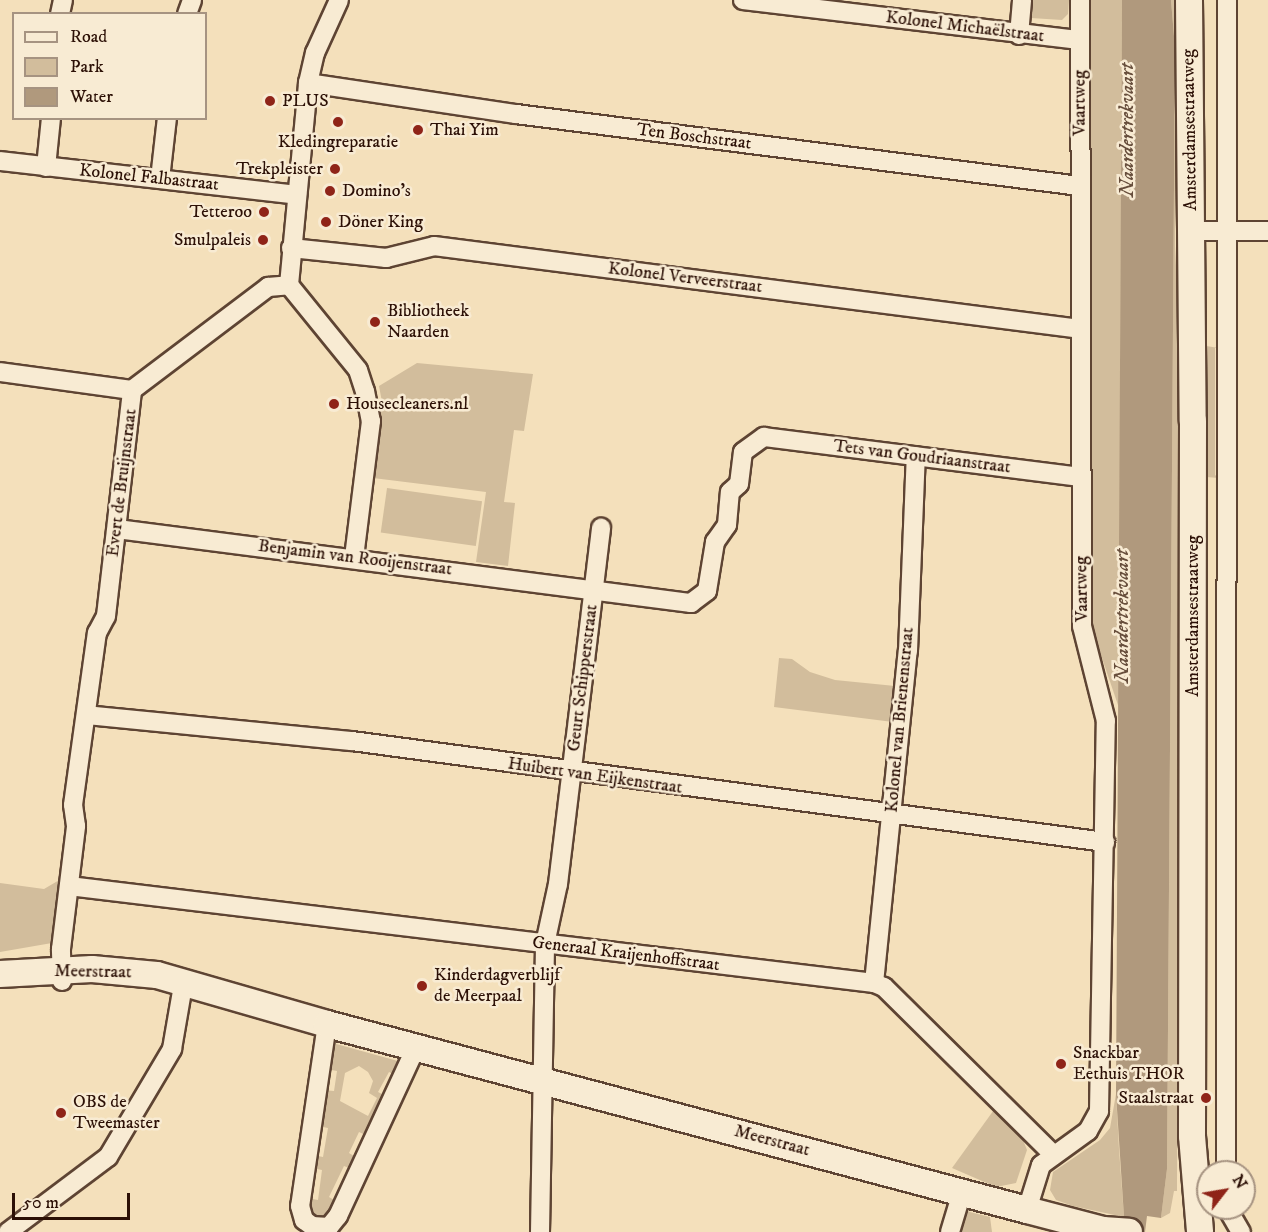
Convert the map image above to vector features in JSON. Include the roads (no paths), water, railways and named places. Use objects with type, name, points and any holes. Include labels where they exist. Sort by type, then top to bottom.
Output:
[{"type":"street","points":[[339,0],[315,53],[308,83],[289,285],[358,370],[365,391],[371,421],[354,558]]},
{"type":"street","name":"Kolonel Michaëlstraat","points":[[743,0],[867,8],[1019,35],[1080,40]]},
{"type":"street","points":[[1019,35],[1023,0]]},
{"type":"street","name":"Vaartweg","points":[[1053,1154],[1088,1131],[1099,1111],[1106,721],[1082,626],[1080,0]]},
{"type":"street","name":"Amsterdamsestraatweg","points":[[1189,0],[1192,1136],[1200,1232]]},
{"type":"street","name":"Amsterdamsestraatweg","points":[[1226,1160],[1227,0]]},
{"type":"street","name":"Ten Boschstraat","points":[[308,83],[516,114],[1080,186]]},
{"type":"street","points":[[46,167],[51,120]]},
{"type":"street","points":[[160,178],[168,120]]},
{"type":"street","name":"Kolonel Falbastraat","points":[[0,160],[297,195]]},
{"type":"street","points":[[1191,231],[1268,231]]},
{"type":"street","name":"Kolonel Verveerstraat","points":[[291,248],[386,258],[434,246],[1080,329]]},
{"type":"street","name":"Evert de Bruijnstraat","points":[[62,976],[76,826],[73,805],[97,633],[106,616],[132,390],[268,287],[289,285]]},
{"type":"street","points":[[0,372],[132,390]]},
{"type":"street","name":"Benjamin van Rooijenstraat","points":[[117,529],[691,603],[699,600],[707,591],[715,542],[727,525],[730,492],[739,484],[743,452],[764,437]]},
{"type":"street","name":"Tets van Goudriaanstraat","points":[[764,437],[1081,477]]},
{"type":"street","name":"Kolonel van Brienenstraat","points":[[874,983],[908,651],[916,456]]},
{"type":"street","name":"Geurt Schipperstraat","points":[[540,1232],[545,944],[558,884],[601,528]]},
{"type":"street","name":"Huibert van Eijkenstraat","points":[[86,715],[319,737],[892,816],[1105,842]]},
{"type":"street","name":"Generaal Kraijenhoffstraat","points":[[69,886],[874,983],[884,987],[1053,1154]]},
{"type":"street","name":"Meerstraat","points":[[0,974],[183,985],[1027,1210],[1118,1232],[1129,1232]]},
{"type":"street","name":"Meerstraat","points":[[0,987],[62,976]]},
{"type":"street","points":[[0,1216],[7,1232],[108,1157],[172,1049],[183,985]]},
{"type":"street","points":[[327,1024],[300,1206],[304,1220],[312,1226],[328,1227],[338,1216],[416,1047]]},
{"type":"street","points":[[1027,1210],[1034,1180],[1041,1165],[1053,1154]]},
{"type":"street","points":[[950,1232],[962,1192]]},
{"type":"water","name":"Naardertrekvaart","points":[[1122,0],[1171,0],[1175,48],[1167,1169],[1161,1218],[1147,1216],[1145,1232],[1132,1232],[1133,1218],[1124,1217],[1116,1094]]},
{"type":"place","name":"PLUS","points":[[270,101]]},
{"type":"place","name":"Kledingreparatie","points":[[338,122]]},
{"type":"place","name":"Thai Yim","points":[[418,130]]},
{"type":"place","name":"Trekpleister","points":[[335,169]]},
{"type":"place","name":"Domino's","points":[[330,191]]},
{"type":"place","name":"Tetteroo","points":[[264,212]]},
{"type":"place","name":"Döner King","points":[[326,222]]},
{"type":"place","name":"Smulpaleis","points":[[263,240]]},
{"type":"place","name":"Bibliotheek Naarden","points":[[375,322]]},
{"type":"place","name":"Housecleaners.nl","points":[[334,404]]},
{"type":"place","name":"Kinderdagverblijf de Meerpaal","points":[[422,986]]},
{"type":"place","name":"Snackbar Eethuis THOR","points":[[1061,1064]]},
{"type":"place","name":"Staalstraat","points":[[1206,1098]]},
{"type":"place","name":"OBS de Tweemaster","points":[[61,1113]]}]
